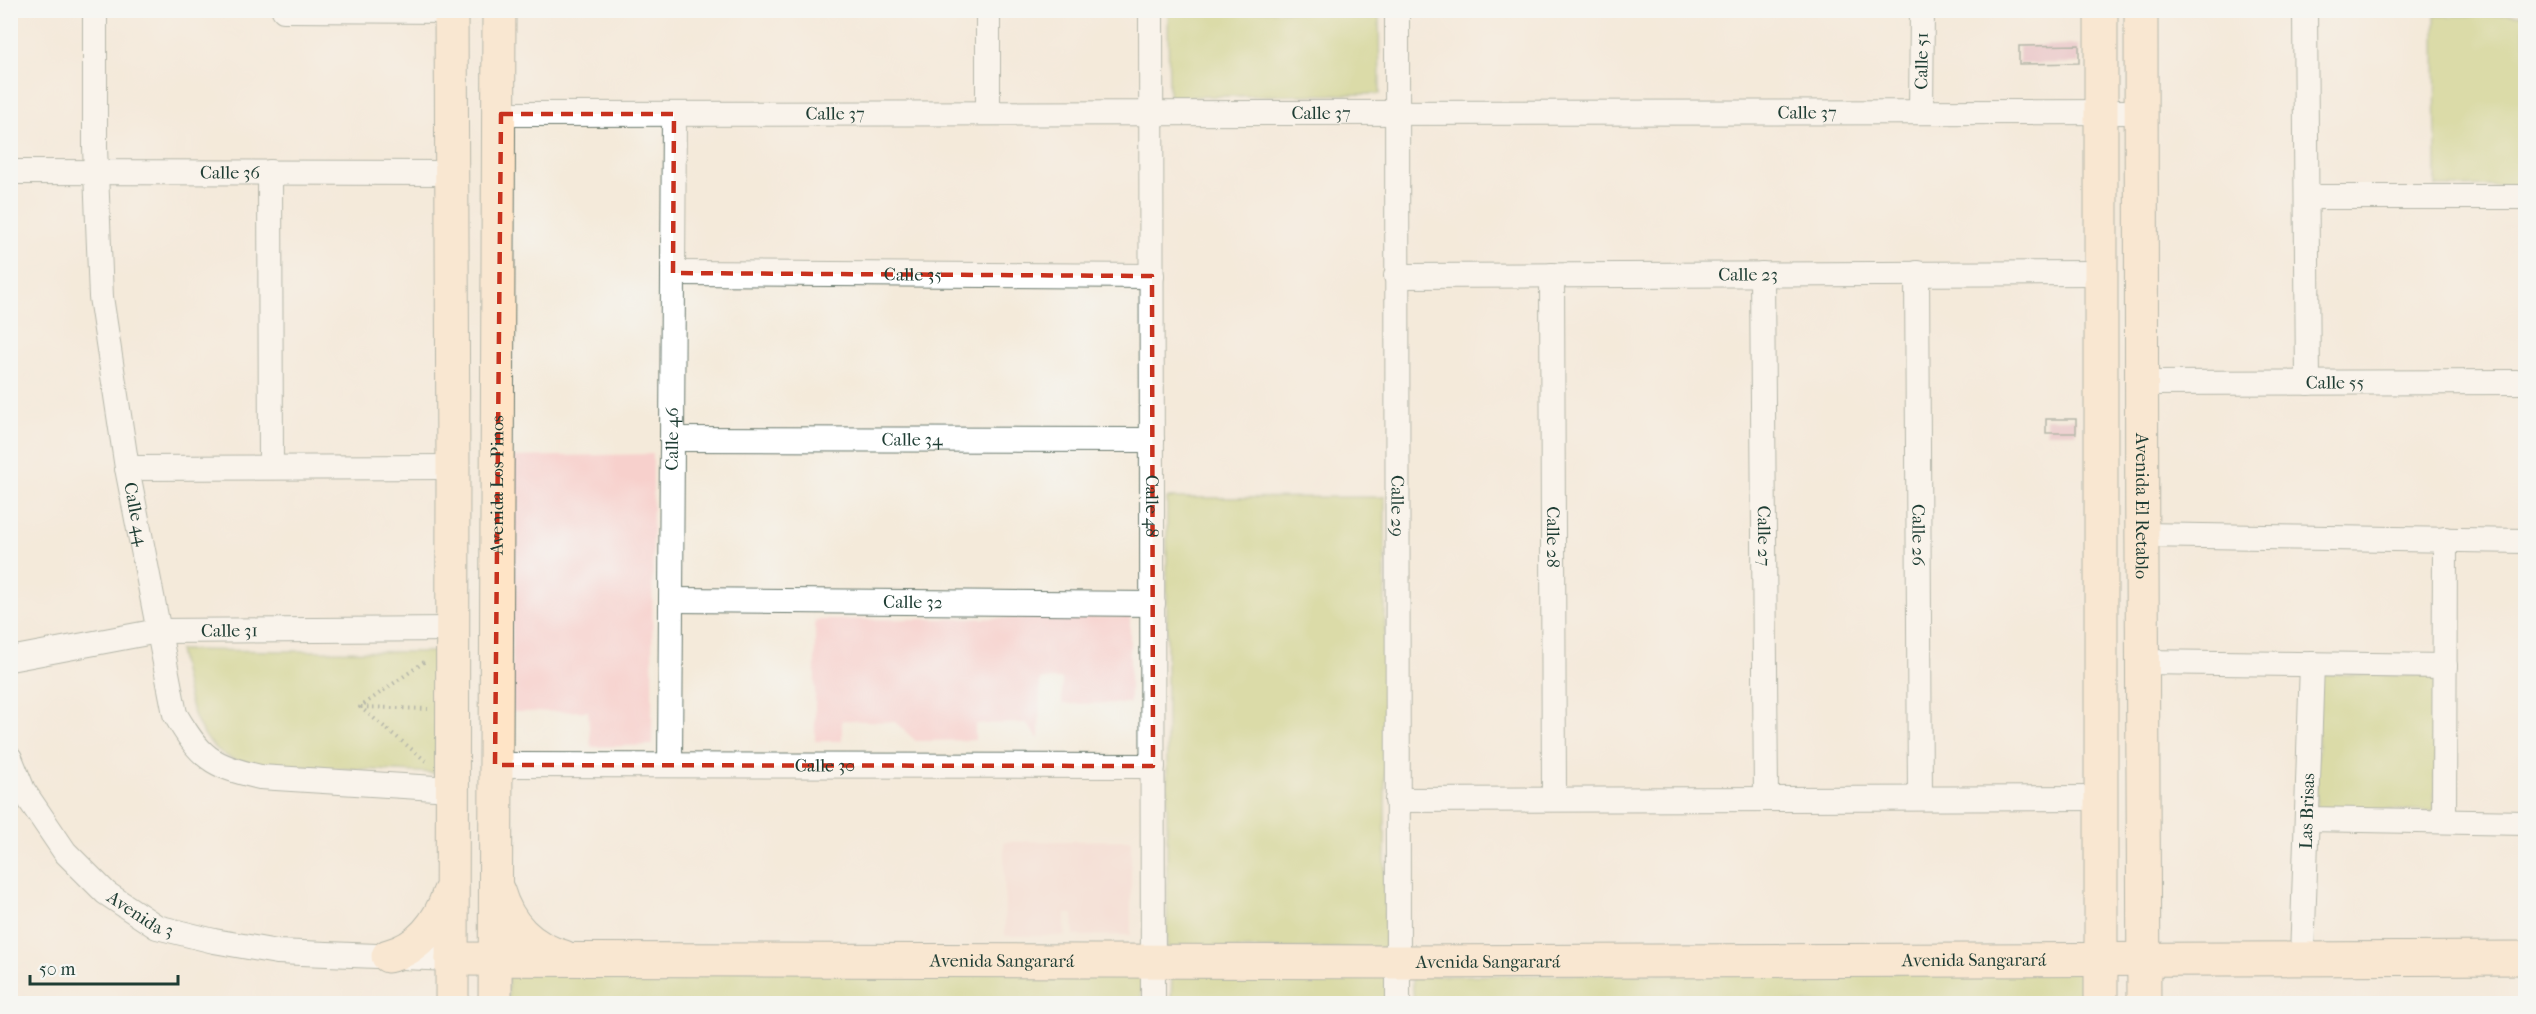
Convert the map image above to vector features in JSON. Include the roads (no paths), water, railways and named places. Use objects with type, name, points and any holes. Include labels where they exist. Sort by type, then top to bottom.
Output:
[{"type":"street","name":"Calle 44","points":[[95,10],[96,172],[101,297],[126,468],[175,714],[192,744],[209,759],[232,771],[260,777],[441,777]]},
{"type":"street","points":[[284,10],[451,11],[453,466],[451,710],[441,777],[451,877],[452,1004]]},
{"type":"street","name":"Avenida Los Pinos","points":[[495,1004],[501,114],[499,10]]},
{"type":"street","points":[[988,10],[988,113]]},
{"type":"street","name":"Calle 48","points":[[1151,10],[1153,1004]]},
{"type":"street","name":"Calle 29","points":[[1397,10],[1398,1004]]},
{"type":"street","name":"Calle 51","points":[[1922,10],[1922,112]]},
{"type":"street","points":[[2100,10],[2101,1004]]},
{"type":"street","name":"Avenida El Retablo","points":[[2141,10],[2144,1004]]},
{"type":"street","points":[[2305,10],[2308,383]]},
{"type":"street","name":"Calle 37","points":[[501,114],[2142,112]]},
{"type":"street","name":"Calle 46","points":[[670,765],[674,114]]},
{"type":"street","name":"Calle 36","points":[[10,172],[452,173]]},
{"type":"street","points":[[270,172],[271,467]]},
{"type":"street","points":[[2308,197],[2526,197]]},
{"type":"street","name":"Calle 35","points":[[673,273],[1152,276]]},
{"type":"street","name":"Calle 26","points":[[1917,273],[1920,798]]},
{"type":"street","name":"Calle 23","points":[[1396,276],[2102,273]]},
{"type":"street","name":"Calle 27","points":[[1762,274],[1766,799]]},
{"type":"street","name":"Calle 28","points":[[1552,275],[1554,799]]},
{"type":"street","name":"Calle 55","points":[[2143,383],[2526,382]]},
{"type":"street","name":"Calle 34","points":[[672,439],[1152,440]]},
{"type":"street","points":[[126,468],[453,466]]},
{"type":"street","points":[[2141,535],[2526,541]]},
{"type":"street","points":[[2444,821],[2445,539]]},
{"type":"street","points":[[453,553],[497,554]]},
{"type":"street","name":"Calle 32","points":[[671,600],[1153,604]]},
{"type":"street","name":"Calle 31","points":[[10,659],[158,631],[452,629]]},
{"type":"street","points":[[2142,662],[2445,666]]},
{"type":"street","name":"Las Brisas","points":[[2302,958],[2312,664]]},
{"type":"street","name":"Avenida 3","points":[[10,758],[23,790],[66,852],[106,893],[158,927],[214,941],[277,952],[452,959]]},
{"type":"street","name":"Calle 30","points":[[495,765],[1154,765]]},
{"type":"street","points":[[1397,800],[2102,798]]},
{"type":"street","points":[[2307,819],[2526,823]]},
{"type":"street","points":[[495,875],[502,906],[518,930],[552,954],[581,959]]},
{"type":"street","points":[[388,957],[408,949],[429,931],[444,907],[451,877]]},
{"type":"street","points":[[2038,959],[2070,941],[2083,929],[2092,917],[2102,893]]},
{"type":"street","name":"Avenida Sangarará","points":[[452,959],[1398,962],[2526,958]]}]
